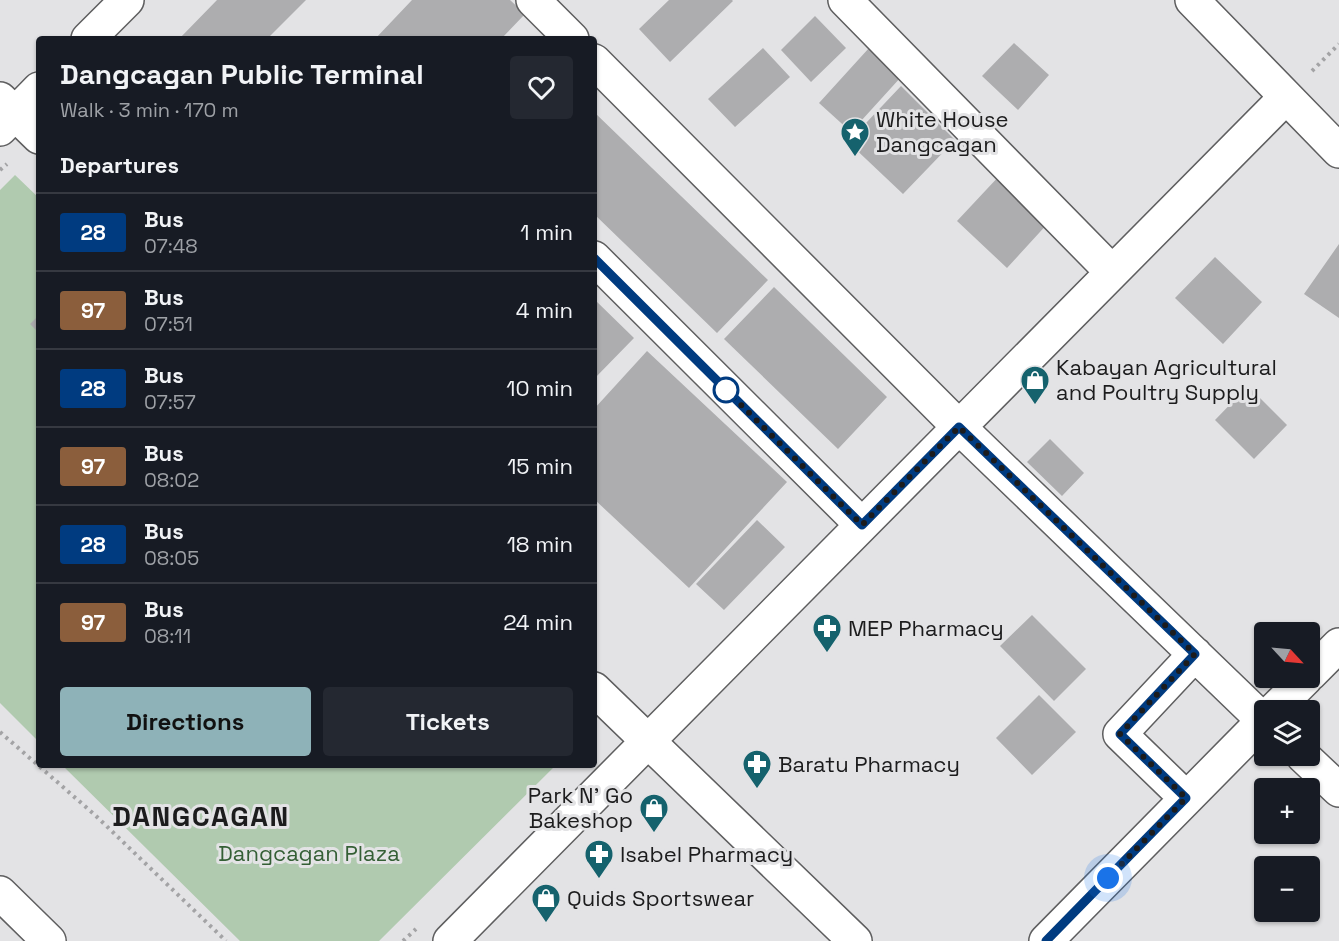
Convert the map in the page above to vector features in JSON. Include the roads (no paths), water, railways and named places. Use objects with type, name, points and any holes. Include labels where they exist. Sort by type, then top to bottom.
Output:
[{"type":"main road","points":[[91,36],[127,0]]},
{"type":"main road","points":[[533,0],[568,36]]},
{"type":"main road","points":[[845,0],[1112,272]]},
{"type":"main road","points":[[1192,0],[1339,151]]},
{"type":"main road","points":[[597,64],[959,427],[1254,710]]},
{"type":"main road","points":[[36,91],[5,114],[36,135]]},
{"type":"main road","points":[[450,941],[1286,97]]},
{"type":"main road","points":[[597,261],[862,525]]},
{"type":"main road","points":[[1320,664],[1339,645]]},
{"type":"main road","points":[[1186,798],[1120,734],[1195,654]]},
{"type":"main road","points":[[1284,700],[1296,688]]},
{"type":"main road","points":[[597,692],[855,941]]},
{"type":"main road","points":[[1046,941],[1254,730]]},
{"type":"main road","points":[[1314,766],[1339,790]]},
{"type":"main road","points":[[0,892],[49,941]]},
{"type":"place","name":"White House Dangcagan","points":[[855,158]]},
{"type":"place","name":"Kabayan Agricultural and Poultry Supply","points":[[1035,406]]},
{"type":"place","name":"MEP Pharmacy","points":[[827,654]]},
{"type":"place","name":"Baratu Pharmacy","points":[[757,790]]},
{"type":"place","name":"Park N' Go Bakeshop","points":[[654,834]]},
{"type":"place","name":"Isabel Pharmacy","points":[[599,880]]},
{"type":"place","name":"Quids Sportswear","points":[[546,924]]},
{"type":"district","name":"DANGCAGAN","points":[[201,816]]},
{"type":"park label","name":"Dangcagan Plaza","points":[[309,853]]}]
